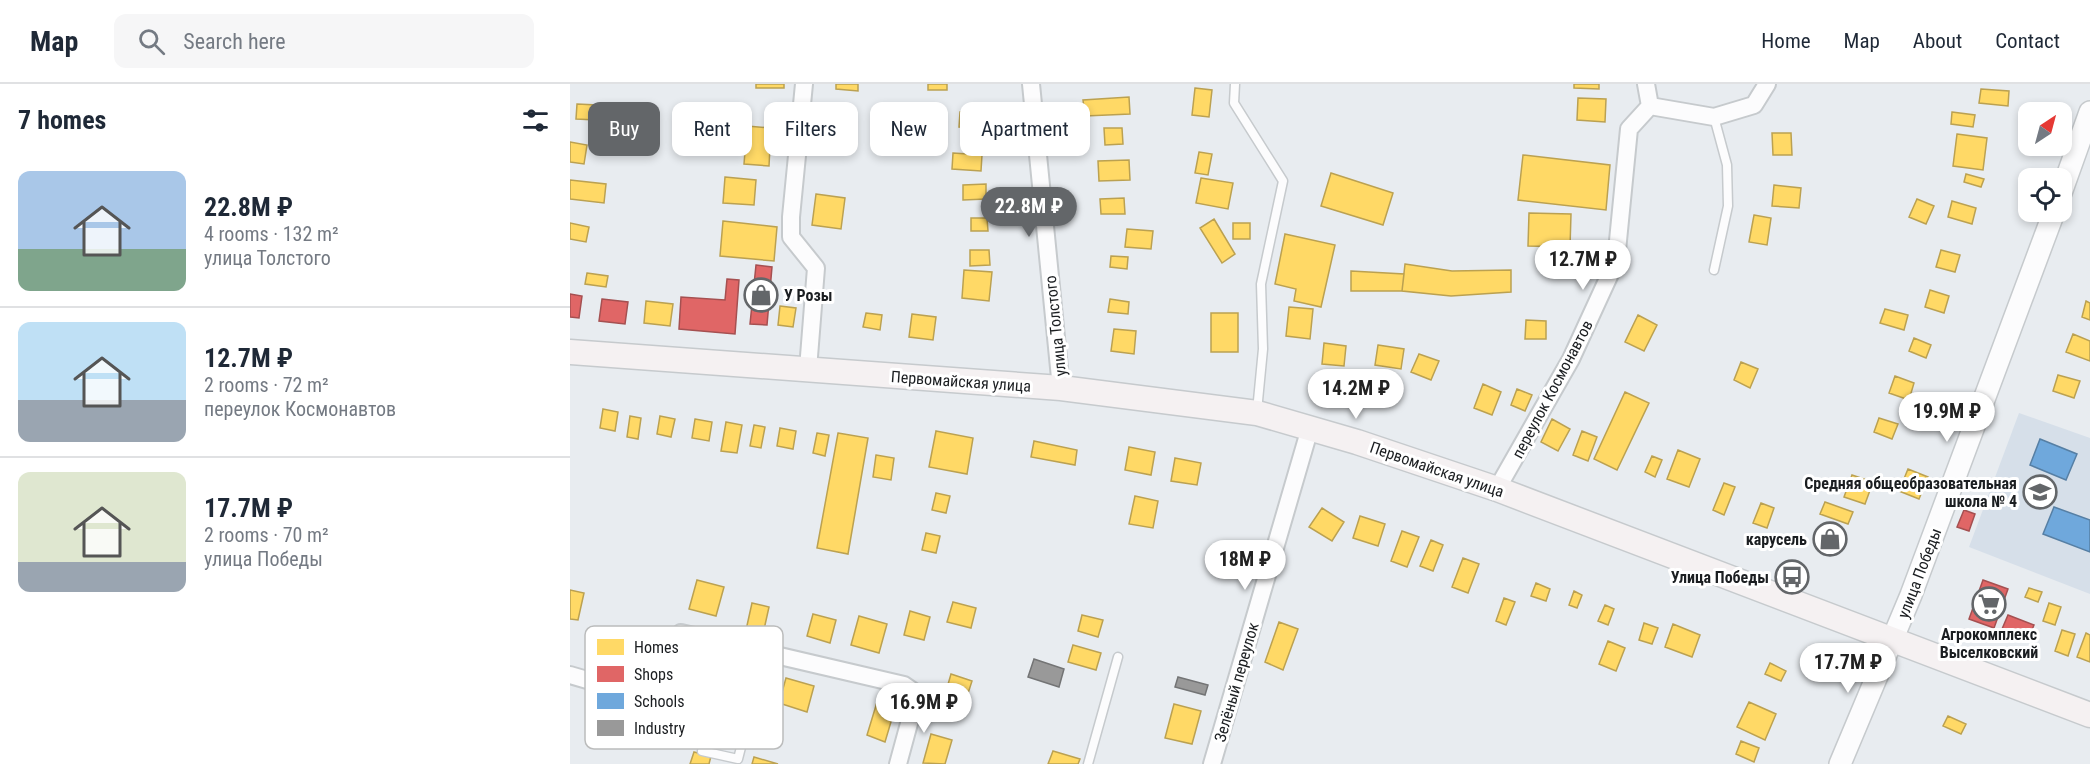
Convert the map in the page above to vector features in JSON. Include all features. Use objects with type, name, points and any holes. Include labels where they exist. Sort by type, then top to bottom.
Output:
[{"type":"main road","name":"Первомайская улица","points":[[570,352],[1061,388],[1257,413],[1497,489],[2090,715]]},
{"type":"street","points":[[804,84],[791,237],[816,268],[808,369]]},
{"type":"street","name":"улица Толстого","points":[[1031,84],[1061,388]]},
{"type":"street","points":[[1646,84],[1650,106],[1714,117],[1754,105],[1767,84]]},
{"type":"street","name":"переулок Космонавтов","points":[[1497,489],[1571,359],[1616,261],[1629,129],[1650,106]]},
{"type":"street","points":[[2070,168],[2090,112]]},
{"type":"street","name":"улица Победы","points":[[1840,764],[1893,639],[2050,222]]},
{"type":"street","name":"Зелёный переулок","points":[[1212,764],[1310,428]]},
{"type":"street","points":[[783,657],[904,685],[917,694],[898,764]]},
{"type":"street","points":[[570,675],[585,679]]},
{"type":"lane","points":[[1235,84],[1234,103],[1283,181],[1261,284],[1263,349],[1257,413]]},
{"type":"lane","points":[[1714,117],[1726,165],[1728,206],[1714,270]]},
{"type":"lane","points":[[1088,764],[1118,657]]},
{"type":"lane","points":[[702,751],[738,759],[741,749]]},
{"type":"shaded area","name":"Средняя общеобразовательная школа № 4","points":[[2019,413],[2090,438],[2090,594],[1969,547]]},
{"type":"building: Homes","points":[[756,84],[784,84],[784,88],[756,88]]},
{"type":"building: Homes","points":[[836,84],[858,84],[858,91],[836,89]]},
{"type":"building: Homes","points":[[928,84],[947,84],[947,90],[928,90]]},
{"type":"building: Homes","points":[[1574,84],[1599,84],[1599,89],[1574,88]]},
{"type":"building: Homes","points":[[1195,88],[1212,90],[1209,117],[1192,115]]},
{"type":"building: Homes","points":[[1981,89],[2009,91],[2008,106],[1979,103]]},
{"type":"building: Homes","points":[[1129,97],[1130,114],[1090,116],[1090,102],[1083,102],[1083,100]]},
{"type":"building: Homes","points":[[1578,98],[1606,99],[1605,122],[1577,120]]},
{"type":"building: Homes","points":[[577,104],[588,105],[588,120],[576,119]]},
{"type":"building: Homes","points":[[1952,112],[1975,115],[1973,127],[1951,124]]},
{"type":"building: Homes","points":[[752,126],[764,127],[764,156],[770,156],[769,166],[744,164],[745,156],[752,156]]},
{"type":"building: Homes","points":[[1104,128],[1122,128],[1123,144],[1105,145]]},
{"type":"building: Homes","points":[[1772,133],[1791,133],[1792,155],[1773,155]]},
{"type":"building: Homes","points":[[1957,134],[1987,138],[1983,170],[1953,166]]},
{"type":"building: Homes","points":[[570,142],[587,145],[584,164],[570,162]]},
{"type":"building: Homes","points":[[1199,152],[1212,154],[1208,175],[1195,173]]},
{"type":"building: Homes","points":[[953,153],[960,153],[960,156],[982,156],[981,171],[952,169]]},
{"type":"building: Homes","points":[[1523,155],[1610,165],[1606,210],[1518,200]]},
{"type":"building: Homes","points":[[1129,160],[1130,180],[1099,181],[1098,161]]},
{"type":"building: Homes","points":[[1331,173],[1393,193],[1383,225],[1321,206]]},
{"type":"building: Homes","points":[[1966,174],[1984,179],[1981,187],[1964,182]]},
{"type":"building: Homes","points":[[725,177],[756,180],[754,205],[723,203]]},
{"type":"building: Homes","points":[[1201,178],[1233,183],[1228,209],[1196,203]]},
{"type":"building: Homes","points":[[570,180],[606,184],[604,203],[570,199]]},
{"type":"building: Homes","points":[[986,184],[986,199],[963,200],[963,185]]},
{"type":"building: Homes","points":[[1774,185],[1801,188],[1799,208],[1772,206]]},
{"type":"building: Homes","points":[[816,194],[845,198],[841,229],[812,225]]},
{"type":"building: Homes","points":[[1124,198],[1125,214],[1101,214],[1100,199]]},
{"type":"building: Homes","points":[[1917,199],[1934,206],[1926,224],[1909,217]]},
{"type":"building: Homes","points":[[1952,201],[1976,208],[1972,224],[1948,217]]},
{"type":"building: Homes","points":[[1529,213],[1571,214],[1570,247],[1528,246]]},
{"type":"building: Homes","points":[[1754,215],[1771,218],[1767,245],[1749,242]]},
{"type":"building: Homes","points":[[971,218],[987,218],[988,231],[971,231]]},
{"type":"building: Homes","points":[[1214,219],[1235,254],[1222,263],[1200,228]]},
{"type":"building: Homes","points":[[723,221],[777,227],[774,261],[720,256]]},
{"type":"building: Homes","points":[[570,223],[589,227],[586,242],[570,239]]},
{"type":"building: Homes","points":[[1233,223],[1250,223],[1250,239],[1233,239]]},
{"type":"building: Homes","points":[[1127,229],[1153,231],[1151,249],[1125,247]]},
{"type":"building: Homes","points":[[1285,234],[1335,245],[1321,307],[1294,301],[1296,289],[1275,284]]},
{"type":"building: Homes","points":[[970,250],[989,250],[990,265],[970,266]]},
{"type":"building: Homes","points":[[1941,250],[1960,255],[1955,272],[1936,267]]},
{"type":"building: Homes","points":[[1111,256],[1128,257],[1127,269],[1110,267]]},
{"type":"building: Homes","points":[[1405,264],[1452,271],[1511,270],[1511,292],[1451,296],[1402,291]]},
{"type":"building: Homes","points":[[964,270],[992,272],[989,301],[962,298]]},
{"type":"building: Homes","points":[[1351,271],[1404,274],[1402,291],[1351,291]]},
{"type":"building: Homes","points":[[587,273],[608,276],[606,287],[585,284]]},
{"type":"building: Homes","points":[[1930,290],[1949,296],[1944,313],[1925,307]]},
{"type":"building: Homes","points":[[1110,299],[1129,302],[1128,314],[1108,312]]},
{"type":"building: Homes","points":[[646,301],[673,304],[670,326],[644,323]]},
{"type":"building: Homes","points":[[2086,301],[2090,303],[2090,320],[2082,317]]},
{"type":"building: Homes","points":[[780,306],[796,308],[793,327],[778,325]]},
{"type":"building: Homes","points":[[1289,307],[1313,309],[1310,339],[1286,336]]},
{"type":"building: Homes","points":[[1885,309],[1908,315],[1904,330],[1880,323]]},
{"type":"building: Homes","points":[[866,313],[882,315],[880,330],[863,327]]},
{"type":"building: Homes","points":[[1211,313],[1238,313],[1238,352],[1211,352]]},
{"type":"building: Homes","points":[[912,314],[936,317],[933,340],[909,337]]},
{"type":"building: Homes","points":[[1638,315],[1657,325],[1644,351],[1625,342]]},
{"type":"building: Homes","points":[[1526,320],[1546,321],[1546,339],[1525,339]]},
{"type":"building: Homes","points":[[1114,329],[1136,331],[1134,354],[1111,351]]},
{"type":"building: Homes","points":[[2073,334],[2090,341],[2090,361],[2066,352]]},
{"type":"building: Homes","points":[[1914,338],[1931,345],[1926,358],[1909,351]]},
{"type":"building: Homes","points":[[1324,343],[1346,346],[1344,366],[1322,364]]},
{"type":"building: Homes","points":[[1378,345],[1404,349],[1401,369],[1375,365]]},
{"type":"building: Homes","points":[[1419,354],[1439,361],[1431,380],[1411,372]]},
{"type":"building: Homes","points":[[1741,362],[1758,369],[1750,388],[1734,380]]},
{"type":"building: Homes","points":[[2058,375],[2080,381],[2074,398],[2053,391]]},
{"type":"building: Homes","points":[[1895,376],[1914,383],[1909,400],[1889,393]]},
{"type":"building: Homes","points":[[1483,384],[1501,392],[1492,415],[1474,408]]},
{"type":"building: Homes","points":[[1517,389],[1532,395],[1525,411],[1511,405]]},
{"type":"building: Homes","points":[[1625,392],[1649,403],[1617,470],[1594,459]]},
{"type":"building: Homes","points":[[603,409],[618,412],[615,431],[600,428]]},
{"type":"building: Homes","points":[[630,416],[641,418],[638,439],[627,437]]},
{"type":"building: Homes","points":[[660,416],[675,419],[671,437],[657,434]]},
{"type":"building: Homes","points":[[1879,418],[1898,424],[1892,439],[1874,432]]},
{"type":"building: Homes","points":[[695,419],[712,422],[709,441],[692,438]]},
{"type":"building: Homes","points":[[1552,419],[1570,429],[1558,451],[1541,442]]},
{"type":"building: Homes","points":[[726,422],[742,425],[737,453],[721,451]]},
{"type":"building: Homes","points":[[754,425],[765,427],[761,448],[750,446]]},
{"type":"building: Homes","points":[[780,428],[796,431],[793,449],[777,446]]},
{"type":"building: Homes","points":[[936,431],[973,438],[967,474],[929,467]]},
{"type":"building: Homes","points":[[1582,431],[1597,437],[1588,461],[1573,455]]},
{"type":"building: Homes","points":[[817,433],[829,435],[825,456],[813,453]]},
{"type":"building: Homes","points":[[838,433],[868,438],[848,554],[817,548]]},
{"type":"building: Homes","points":[[1034,441],[1077,450],[1075,465],[1031,457]]},
{"type":"building: Homes","points":[[1129,447],[1155,452],[1151,475],[1125,470]]},
{"type":"building: Homes","points":[[1678,450],[1700,459],[1689,487],[1667,479]]},
{"type":"building: Homes","points":[[876,455],[894,458],[891,480],[873,477]]},
{"type":"building: Homes","points":[[1652,456],[1662,460],[1655,477],[1645,472]]},
{"type":"building: Homes","points":[[1175,458],[1201,463],[1197,485],[1171,481]]},
{"type":"building: Homes","points":[[1908,469],[1928,477],[1919,499],[1899,491]]},
{"type":"building: Homes","points":[[1852,475],[1873,482],[1865,504],[1844,497]]},
{"type":"building: Homes","points":[[1724,483],[1735,487],[1724,515],[1713,510]]},
{"type":"building: Homes","points":[[936,493],[950,496],[946,513],[932,510]]},
{"type":"building: Homes","points":[[1135,496],[1158,501],[1153,528],[1129,524]]},
{"type":"building: Homes","points":[[1825,502],[1853,512],[1848,524],[1820,514]]},
{"type":"building: Homes","points":[[1761,503],[1774,508],[1767,528],[1753,523]]},
{"type":"building: Homes","points":[[1322,508],[1344,522],[1332,541],[1309,527]]},
{"type":"building: Homes","points":[[1360,516],[1385,524],[1378,546],[1353,538]]},
{"type":"building: Homes","points":[[1402,531],[1419,537],[1407,567],[1391,561]]},
{"type":"building: Homes","points":[[926,533],[940,536],[936,553],[922,550]]},
{"type":"building: Homes","points":[[1431,540],[1443,545],[1433,571],[1420,566]]},
{"type":"building: Homes","points":[[1463,558],[1479,564],[1468,593],[1452,587]]},
{"type":"building: Homes","points":[[697,580],[724,587],[716,616],[689,609]]},
{"type":"building: Homes","points":[[1536,583],[1550,589],[1546,601],[1531,596]]},
{"type":"building: Homes","points":[[2029,588],[2042,592],[2038,602],[2025,597]]},
{"type":"building: Homes","points":[[570,590],[584,593],[578,620],[570,619]]},
{"type":"building: Homes","points":[[1574,591],[1582,595],[1577,608],[1569,605]]},
{"type":"building: Homes","points":[[1504,598],[1515,602],[1506,625],[1496,621]]},
{"type":"building: Homes","points":[[953,602],[976,608],[971,628],[947,622]]},
{"type":"building: Homes","points":[[752,603],[769,607],[765,626],[747,626]]},
{"type":"building: Homes","points":[[2049,603],[2061,607],[2055,625],[2043,621]]},
{"type":"building: Homes","points":[[1605,605],[1614,609],[1608,625],[1598,621]]},
{"type":"building: Homes","points":[[910,611],[930,617],[924,640],[904,635]]},
{"type":"building: Homes","points":[[813,614],[836,620],[830,643],[807,636]]},
{"type":"building: Homes","points":[[1082,615],[1103,620],[1098,637],[1078,631]]},
{"type":"building: Homes","points":[[859,616],[887,624],[879,653],[851,645]]},
{"type":"building: Homes","points":[[1279,622],[1298,629],[1283,670],[1265,662]]},
{"type":"building: Homes","points":[[1644,623],[1658,628],[1652,644],[1639,640]]},
{"type":"building: Homes","points":[[1673,624],[1700,635],[1692,657],[1665,647]]},
{"type":"building: Homes","points":[[2062,630],[2075,634],[2068,656],[2055,651]]},
{"type":"building: Homes","points":[[2086,633],[2090,635],[2090,662],[2077,657]]},
{"type":"building: Homes","points":[[1608,641],[1625,648],[1616,671],[1599,664]]},
{"type":"building: Homes","points":[[1073,645],[1101,653],[1096,670],[1068,662]]},
{"type":"building: Homes","points":[[1770,663],[1786,671],[1781,681],[1765,674]]},
{"type":"building: Homes","points":[[951,674],[972,681],[962,712],[942,705]]},
{"type":"building: Homes","points":[[786,678],[814,686],[807,712],[783,704]]},
{"type":"building: Homes","points":[[878,699],[896,705],[885,742],[867,735]]},
{"type":"building: Homes","points":[[1749,702],[1776,714],[1765,740],[1737,727]]},
{"type":"building: Homes","points":[[1174,704],[1201,711],[1192,744],[1165,738]]},
{"type":"building: Homes","points":[[1948,716],[1966,724],[1961,734],[1943,726]]},
{"type":"building: Homes","points":[[931,734],[952,740],[945,764],[923,763]]},
{"type":"building: Homes","points":[[1741,741],[1759,748],[1754,762],[1736,754]]},
{"type":"building: Homes","points":[[1053,751],[1080,759],[1078,764],[1048,764]]},
{"type":"building: Homes","points":[[694,752],[711,756],[709,764],[690,764]]},
{"type":"building: Homes","points":[[754,757],[778,764],[752,764]]},
{"type":"building: Shops","name":"У Розы","points":[[756,265],[772,267],[767,325],[750,324]]},
{"type":"building: Shops","points":[[727,279],[739,280],[735,334],[679,329],[681,297],[725,300]]},
{"type":"building: Shops","points":[[570,294],[582,296],[579,318],[570,317]]},
{"type":"building: Shops","points":[[602,299],[628,302],[625,324],[599,321]]},
{"type":"building: Shops","points":[[1964,510],[1975,514],[1969,531],[1957,527]]},
{"type":"building: Shops","points":[[1821,529],[1843,537],[1838,551],[1815,543]]},
{"type":"building: Shops","name":"Агрокомплекс Выселковский","points":[[1983,580],[2008,589],[1994,628],[1969,619]]},
{"type":"building: Shops","points":[[2008,615],[2034,625],[2028,640],[2002,629]]},
{"type":"building: Schools","points":[[2040,439],[2077,454],[2066,480],[2030,465]]},
{"type":"building: Schools","points":[[2054,507],[2090,520],[2090,552],[2043,534]]},
{"type":"building: Industry","points":[[1034,659],[1064,669],[1059,687],[1028,677]]},
{"type":"building: Industry","points":[[1178,677],[1208,685],[1205,695],[1175,687]]},
{"type":"place","name":"У Розы","points":[[761,295]]},
{"type":"place","name":"Средняя общеобразовательная школа № 4","points":[[2040,492]]},
{"type":"place","name":"карусель","points":[[1830,539]]},
{"type":"place","name":"Улица Победы","points":[[1792,577]]},
{"type":"place","name":"Агрокомплекс Выселковский","points":[[1989,604]]}]
